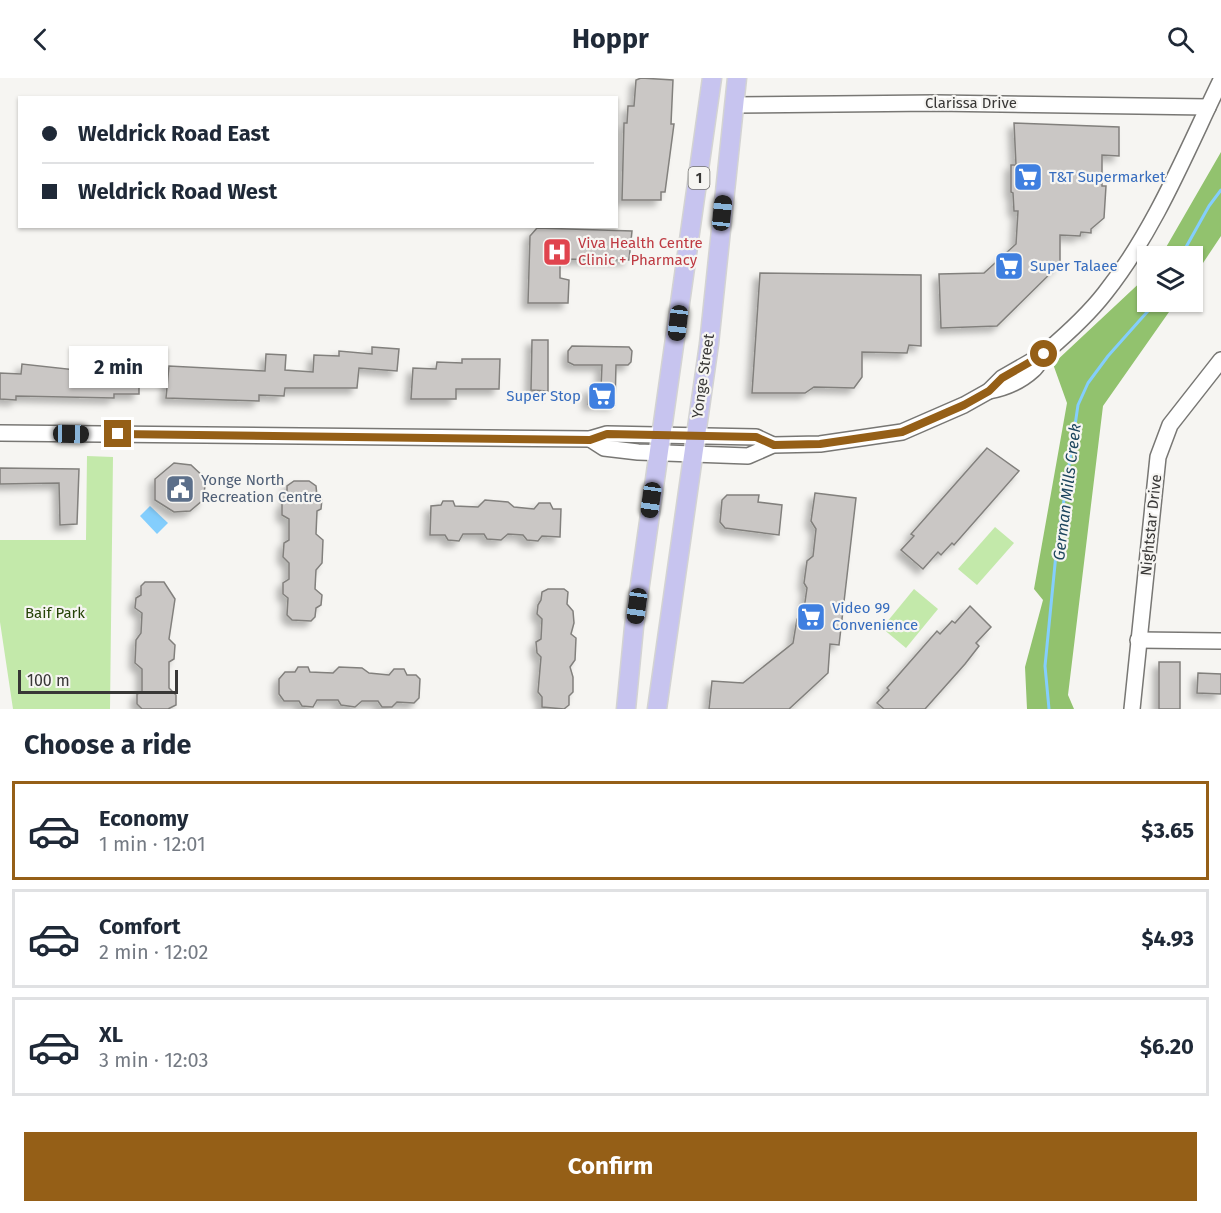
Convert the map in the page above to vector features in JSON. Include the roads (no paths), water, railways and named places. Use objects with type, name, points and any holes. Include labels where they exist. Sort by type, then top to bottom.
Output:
[{"type":"main road","name":"1","points":[[626,709],[634,627],[712,78]]},
{"type":"main road","name":"Yonge Street","points":[[657,709],[709,344],[737,78]]},
{"type":"street","points":[[0,433],[590,440],[604,448],[660,443],[693,446],[748,456],[774,445],[820,444],[902,432],[964,405],[989,391],[1002,378],[1044,354],[1075,327],[1105,293],[1131,257],[1221,80]]},
{"type":"street","name":"Clarissa Drive","points":[[734,105],[945,103],[1208,107]]},
{"type":"street","name":"Nightstar Drive","points":[[1132,709],[1158,457],[1164,436],[1221,360]]},
{"type":"street","points":[[1138,640],[1221,641]]},
{"type":"water","points":[[150,506],[168,523],[157,534],[140,516]]},
{"type":"waterway","name":"German Mills Creek","points":[[1187,246],[1209,206],[1221,190]]},
{"type":"waterway","name":"German Mills Creek","points":[[1049,709],[1045,666],[1056,554],[1078,405],[1088,383],[1108,356],[1147,312]]},
{"type":"place","name":"T&T Supermarket","points":[[1028,177]]},
{"type":"place","name":"Viva Health Centre Clinic + Pharmacy","points":[[557,252]]},
{"type":"place","name":"Super Talaee","points":[[1009,266]]},
{"type":"place","name":"Super Stop","points":[[602,396]]},
{"type":"place","name":"Yonge North Recreation Centre","points":[[180,489]]},
{"type":"place","name":"Video 99 Convenience","points":[[811,617]]},
{"type":"park label","name":"Baif Park","points":[[55,613]]}]
